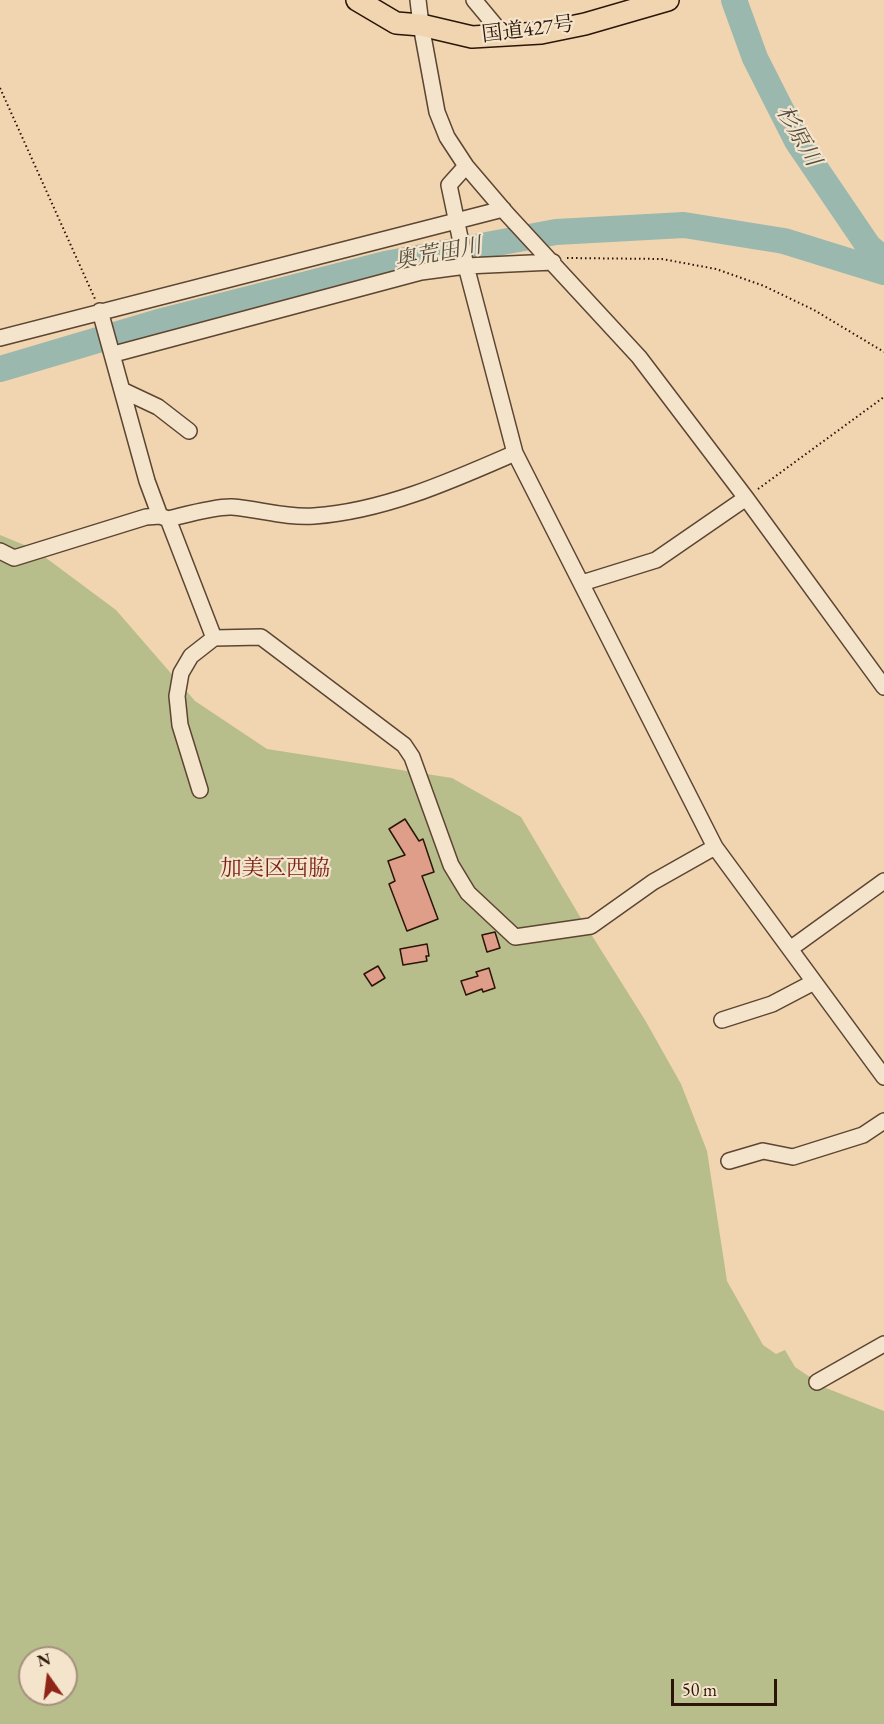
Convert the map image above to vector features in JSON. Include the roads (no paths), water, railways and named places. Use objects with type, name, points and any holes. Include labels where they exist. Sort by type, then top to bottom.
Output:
[{"type":"highway","name":"国道427号","points":[[357,0],[396,23],[421,25],[472,37],[541,33],[585,24],[668,0]]},
{"type":"street","points":[[418,0],[437,112],[447,137],[466,166],[505,212],[639,357],[746,498],[884,687]]},
{"type":"street","points":[[474,0],[504,36]]},
{"type":"street","points":[[466,166],[449,185],[465,263],[515,453],[715,847],[884,1077]]},
{"type":"street","points":[[0,338],[505,212]]},
{"type":"street","points":[[113,353],[421,272],[465,263],[549,259]]},
{"type":"street","points":[[101,314],[147,481],[214,638]]},
{"type":"street","points":[[124,391],[158,407],[189,431]]},
{"type":"street","points":[[0,551],[14,558],[146,517],[164,517],[229,507],[273,515],[313,516],[353,510],[386,503],[444,483],[515,453]]},
{"type":"street","points":[[582,583],[657,560],[746,498]]},
{"type":"street","points":[[200,790],[180,725],[177,696],[181,673],[191,656],[214,638],[261,637],[404,745],[412,757],[451,865],[468,892],[515,937],[591,926],[653,882],[715,847]]},
{"type":"street","points":[[790,949],[884,881]]},
{"type":"street","points":[[722,1020],[772,1004],[814,982]]},
{"type":"street","points":[[729,1161],[763,1151],[793,1157],[863,1135],[884,1121]]},
{"type":"street","points":[[817,1382],[884,1344]]},
{"type":"waterway","name":"杉原川","points":[[734,0],[755,58],[797,141],[869,247],[884,259]]},
{"type":"waterway","name":"奥荒田川","points":[[0,369],[162,321],[385,264],[556,232],[684,225],[784,241],[884,272]]},
{"type":"district","name":"加美区西脇","points":[[275,869]]}]
